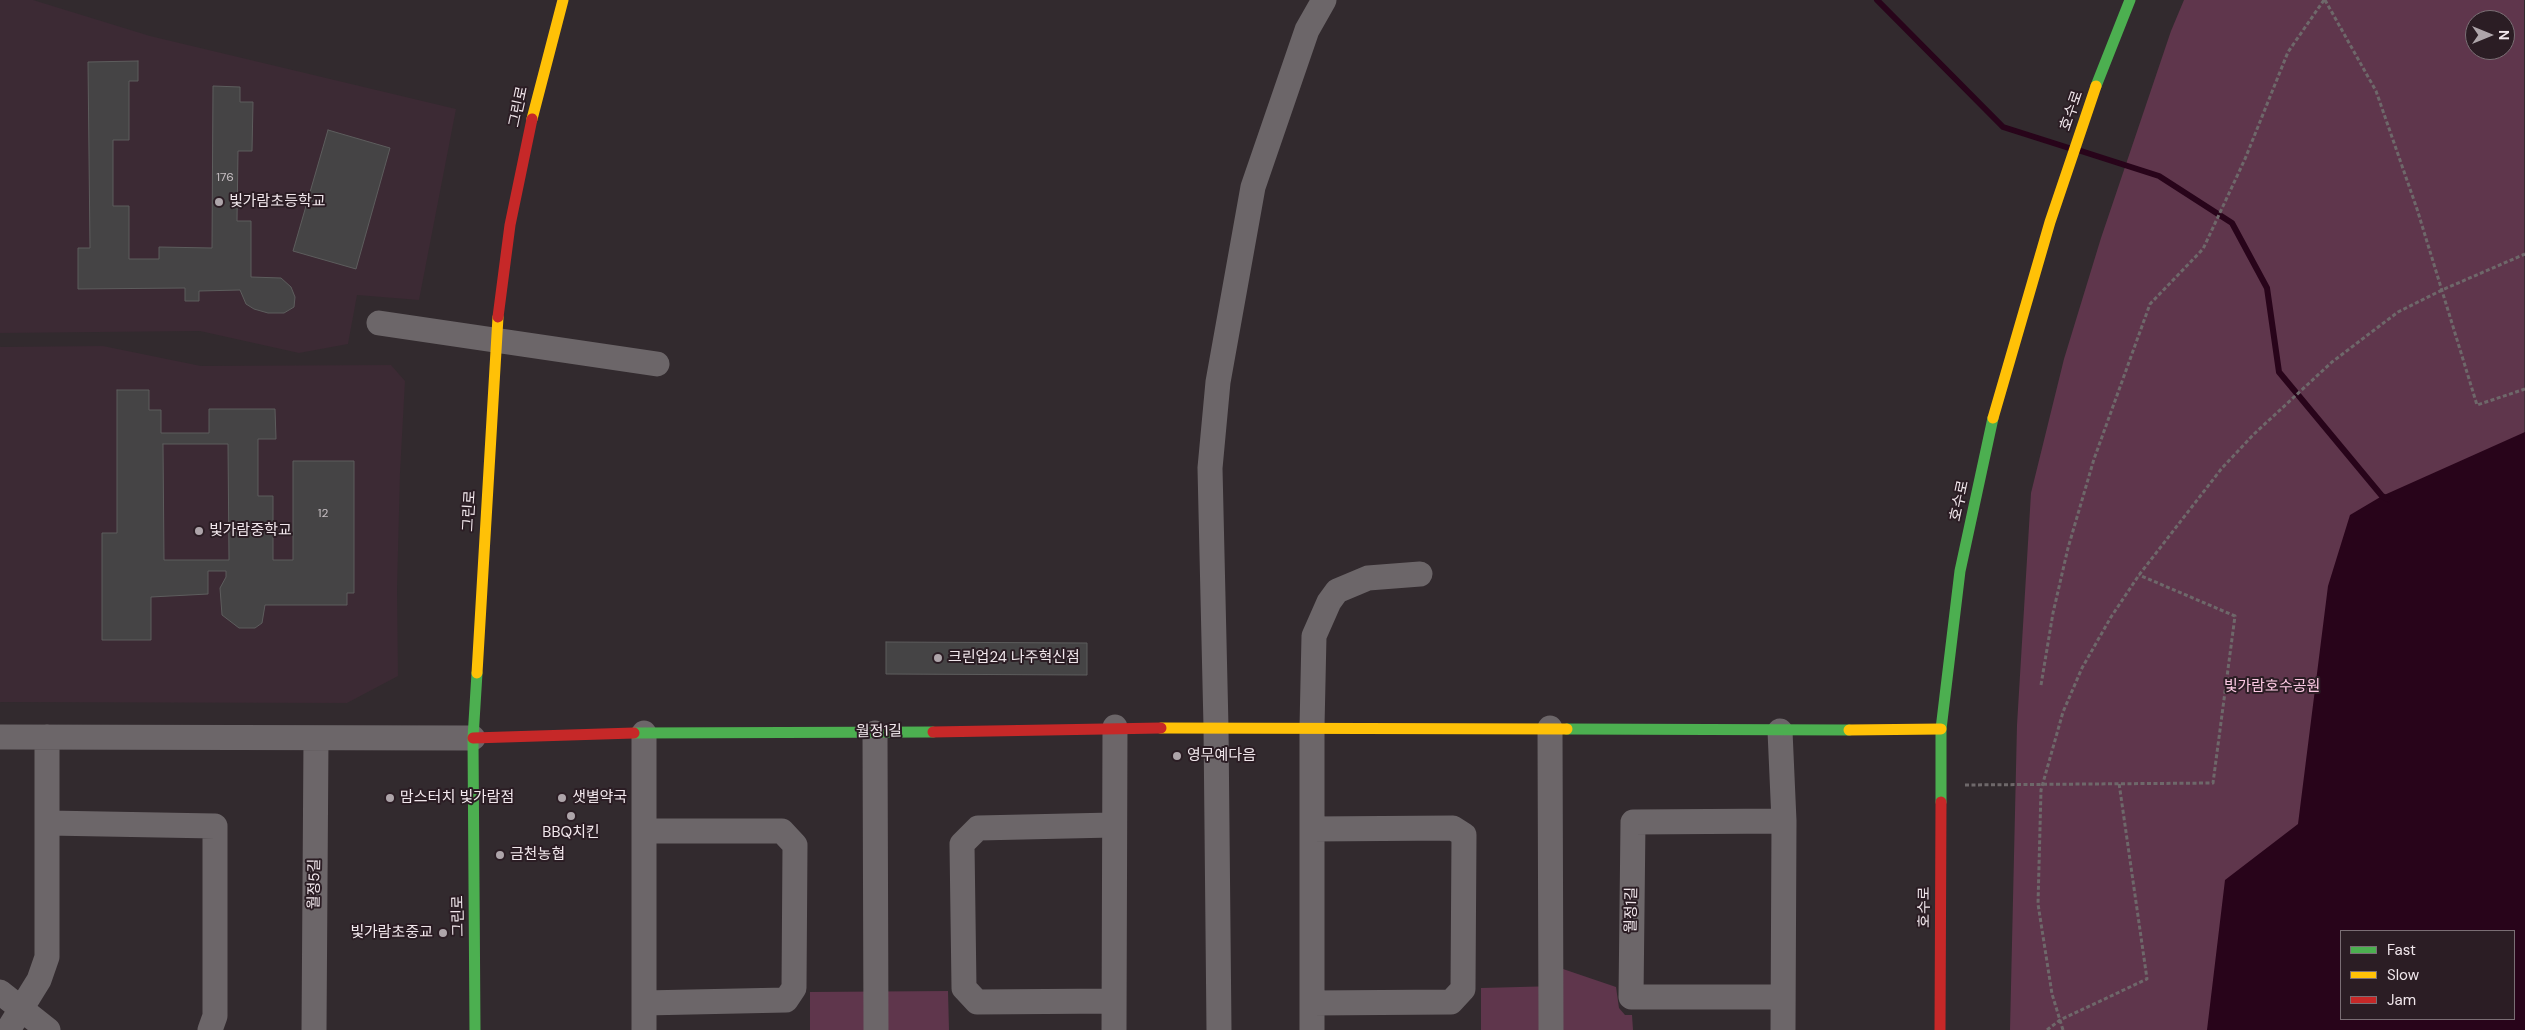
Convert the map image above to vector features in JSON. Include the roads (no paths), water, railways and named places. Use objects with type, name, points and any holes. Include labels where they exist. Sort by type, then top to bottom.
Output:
[{"type":"street","name":"그린로","points":[[475,1030],[473,738],[495,341],[510,225],[538,89],[563,0]]},
{"type":"street","points":[[1219,1030],[1216,727],[1210,468],[1218,382],[1254,187],[1307,30],[1324,0]]},
{"type":"street","name":"호수로","points":[[1940,1030],[1941,729],[1960,571],[1995,407],[2050,222],[2100,73],[2130,0]]},
{"type":"street","points":[[379,323],[656,364]]},
{"type":"street","points":[[1312,1030],[1312,727],[1314,636],[1329,602],[1337,591],[1368,578],[1420,574]]},
{"type":"street","name":"월정1길","points":[[473,738],[644,733],[875,733],[1216,727],[1780,731],[1941,729]]},
{"type":"street","points":[[1114,1030],[1113,825],[1115,728]]},
{"type":"street","points":[[1550,728],[1550,1030]]},
{"type":"street","points":[[1780,731],[1784,821],[1783,1030]]},
{"type":"street","points":[[644,733],[644,1030]]},
{"type":"street","points":[[875,733],[876,1030]]},
{"type":"street","points":[[0,737],[473,738]]},
{"type":"street","points":[[8,1030],[39,980],[47,957],[47,738]]},
{"type":"street","name":"월정5길","points":[[314,1030],[316,738]]},
{"type":"street","name":"월정1길","points":[[1783,997],[1631,997],[1633,822],[1784,821]]},
{"type":"street","points":[[48,823],[215,826],[215,1016],[210,1030]]},
{"type":"street","points":[[1113,825],[978,828],[962,844],[964,988],[977,1002],[1114,1001]]},
{"type":"street","points":[[1312,830],[1453,828],[1464,835],[1464,989],[1451,1002],[1312,1003]]},
{"type":"street","points":[[644,831],[782,832],[795,845],[794,988],[786,1000],[644,1003]]},
{"type":"street","points":[[0,992],[48,1030]]},
{"type":"waterway","points":[[1877,0],[2003,127],[2069,148]]},
{"type":"waterway","points":[[2081,151],[2159,176],[2232,223],[2267,288],[2279,372],[2382,496],[2388,499]]},
{"type":"place","name":"빛가람초등학교","points":[[219,202]]},
{"type":"place","name":"빛가람중학교","points":[[199,531]]},
{"type":"place","name":"크린업24 나주혁신점","points":[[938,658]]},
{"type":"place","name":"영무예다음","points":[[1177,756]]},
{"type":"place","name":"맘스터치 빛가람점","points":[[390,798]]},
{"type":"place","name":"샛별약국","points":[[562,798]]},
{"type":"place","name":"BBQ치킨","points":[[571,816]]},
{"type":"place","name":"금천농협","points":[[500,855]]},
{"type":"place","name":"빛가람초중교","points":[[443,933]]},
{"type":"park label","name":"빛가람호수공원","points":[[2272,687]]}]
